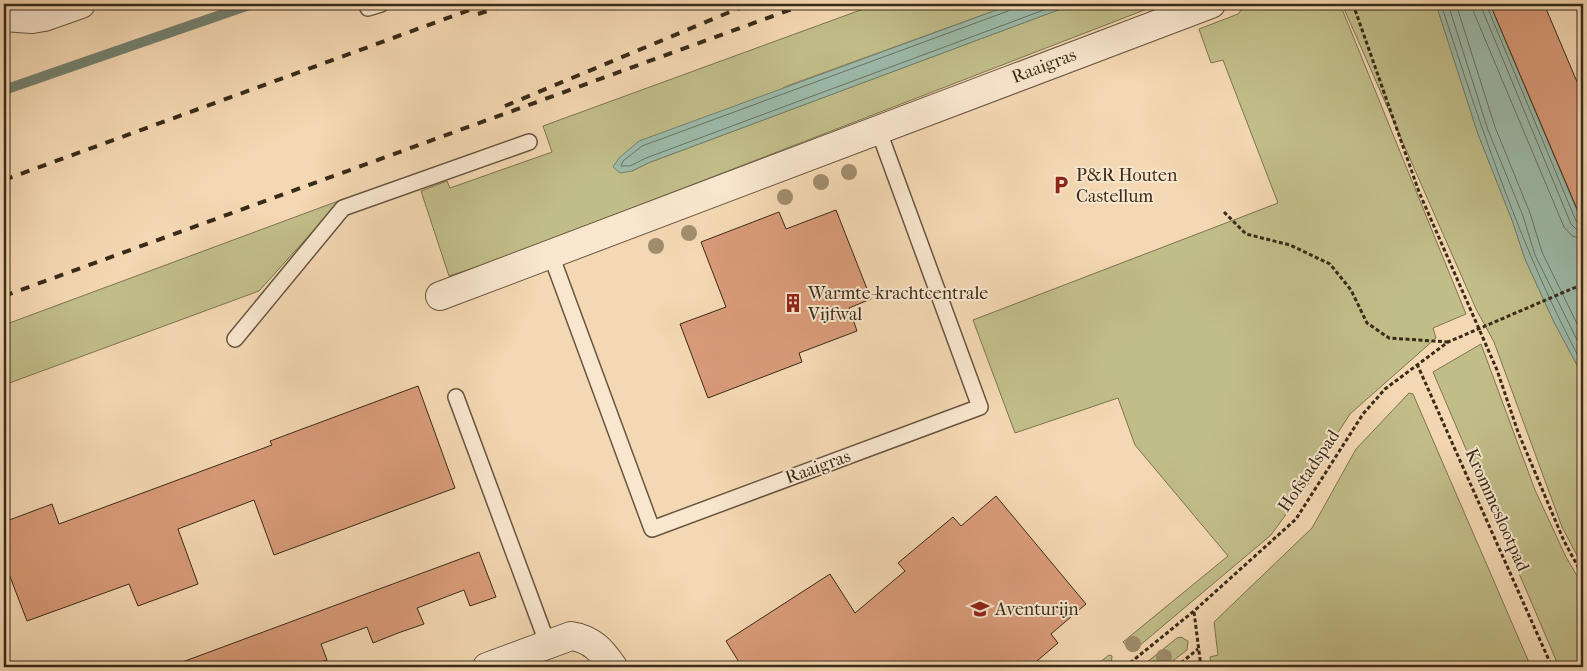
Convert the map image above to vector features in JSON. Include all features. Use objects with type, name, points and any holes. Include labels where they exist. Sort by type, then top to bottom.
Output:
[{"type":"street","points":[[12,13],[44,17],[81,4]]},
{"type":"street","name":"Raaigras","points":[[440,296],[1211,4]]},
{"type":"street","points":[[487,667],[571,636],[583,638],[601,650],[612,667]]},
{"type":"lane","name":"Raaigras","points":[[551,255],[652,529],[980,407],[878,129]]},
{"type":"lane","points":[[235,339],[343,208],[529,142]]},
{"type":"lane","points":[[456,397],[548,645]]},
{"type":"path","points":[[1352,4],[1419,192],[1498,370],[1518,432],[1564,541],[1583,576]]},
{"type":"path","points":[[1224,212],[1246,234],[1290,245],[1330,264],[1351,290],[1368,323],[1389,338],[1448,342]]},
{"type":"path","name":"Hofstadspad","points":[[1125,667],[1194,611],[1296,518],[1363,414],[1385,389],[1448,342],[1583,284]]},
{"type":"path","name":"Krommeslootpad","points":[[1417,364],[1552,667]]},
{"type":"path","points":[[1194,611],[1200,667]]},
{"type":"path","points":[[1176,667],[1198,649]]},
{"type":"shaded area","points":[[877,4],[1013,4],[787,86],[632,171],[648,163],[1074,4],[1160,4],[500,259],[449,276],[421,191],[447,181],[450,188],[552,152],[543,126]]},
{"type":"shaded area","points":[[1246,4],[1340,4],[1466,314],[1433,328],[1436,338],[1350,414],[1328,448],[1311,480],[1271,535],[1132,652],[1123,642],[1228,556],[1135,445],[1118,398],[1015,433],[973,320],[1278,203],[1223,60],[1211,63],[1199,29],[1238,14]]},
{"type":"shaded area","points":[[1342,4],[1436,4],[1478,134],[1512,220],[1525,259],[1554,322],[1583,376],[1583,567],[1562,527],[1494,342],[1476,309]]},
{"type":"shaded area","points":[[341,200],[259,291],[4,385],[4,325]]},
{"type":"shaded area","points":[[1481,344],[1535,490],[1566,557],[1583,586],[1583,667],[1559,667],[1433,372]]},
{"type":"shaded area","points":[[1409,393],[1413,394],[1531,667],[1211,667],[1210,657],[1218,655],[1214,622],[1312,528],[1356,449]]},
{"type":"shaded area","points":[[1181,637],[1188,641],[1187,650],[1165,667],[1141,667],[1177,638]]},
{"type":"shaded area","points":[[1109,655],[1112,656],[1111,667],[1094,667]]},
{"type":"water","points":[[1013,4],[1074,4],[648,163],[632,171],[620,173],[613,167],[619,158],[639,141]]},
{"type":"water","points":[[1436,4],[1490,4],[1583,225],[1583,376],[1554,322],[1525,259],[1512,220],[1478,134]]},
{"type":"building","points":[[1490,4],[1544,4],[1583,96],[1583,223]]},
{"type":"building","name":"Warmte-krachtcentrale Vijfwal","points":[[836,210],[871,299],[849,308],[857,331],[799,353],[802,362],[708,398],[680,324],[726,307],[701,242],[779,212],[786,229]]},
{"type":"building","points":[[418,386],[455,488],[274,555],[254,500],[178,529],[198,584],[138,606],[129,584],[27,621],[4,561],[4,522],[52,504],[59,524],[272,445],[270,441]]},
{"type":"building","points":[[996,496],[1086,604],[1051,634],[1058,643],[1030,667],[742,667],[726,641],[830,574],[855,613],[905,571],[898,563],[953,517],[961,526]]},
{"type":"building","points":[[479,552],[496,597],[470,606],[464,590],[417,608],[424,624],[373,643],[367,627],[321,644],[327,660],[307,667],[178,667],[177,664]]},
{"type":"waterway","points":[[4,90],[252,4]]},
{"type":"railway","points":[[4,180],[486,4]]},
{"type":"railway","points":[[478,14],[509,4]]},
{"type":"railway","points":[[505,106],[749,4]]},
{"type":"railway","points":[[4,296],[806,4]]},
{"type":"place","name":"P&R Houten Castellum","points":[[1061,185]]},
{"type":"place","name":"Warmte-krachtcentrale Vijfwal","points":[[793,303]]},
{"type":"place","name":"Aventurijn","points":[[980,609]]}]
